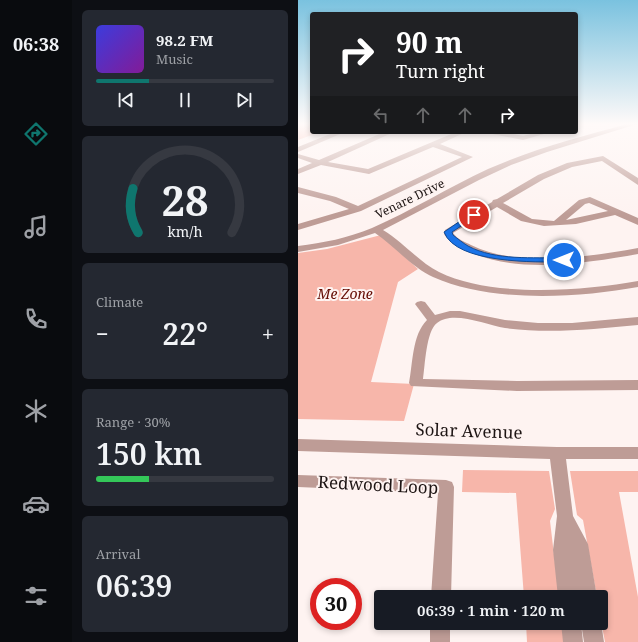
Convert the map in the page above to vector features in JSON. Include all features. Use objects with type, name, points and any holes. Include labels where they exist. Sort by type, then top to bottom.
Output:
[{"type":"street","points":[[298,172],[337,154]]},
{"type":"street","points":[[298,156],[368,174],[411,154]]},
{"type":"street","points":[[463,154],[479,158]]},
{"type":"street","name":"Venare Drive","points":[[298,249],[348,238],[376,229],[453,192],[490,172],[533,154]]},
{"type":"street","points":[[603,158],[605,154]]},
{"type":"street","points":[[298,227],[358,209],[469,156]]},
{"type":"street","points":[[638,182],[603,158],[570,165],[541,177],[452,228],[448,232],[450,236],[466,248],[485,255],[510,259],[592,259],[638,251]]},
{"type":"street","points":[[298,190],[333,199],[358,209]]},
{"type":"street","points":[[557,223],[582,202],[593,196],[617,212],[638,222]]},
{"type":"street","points":[[496,202],[521,217],[534,222],[570,222],[617,212]]},
{"type":"street","points":[[376,229],[396,242],[417,263],[437,276],[470,286],[501,291],[545,292],[595,290],[638,284]]},
{"type":"street","points":[[421,304],[433,320]]},
{"type":"street","points":[[638,321],[595,325],[535,327],[504,324],[459,315],[450,315],[433,320],[425,330],[416,383],[517,386],[638,385]]},
{"type":"street","name":"Solar Avenue","points":[[298,445],[557,453],[638,453]]},
{"type":"street","points":[[557,453],[565,516],[562,550],[567,590]]},
{"type":"street","name":"Redwood Loop","points":[[298,481],[446,487],[442,590]]},
{"type":"street","points":[[565,516],[579,544],[586,590]]},
{"type":"street","points":[[440,630],[440,642]]},
{"type":"street","points":[[572,630],[573,642]]},
{"type":"street","points":[[592,630],[594,642]]},
{"type":"green space","name":"Me Zone","points":[[381,235],[418,269],[398,282],[371,382],[414,384],[404,421],[298,419],[298,253],[327,249]]},
{"type":"green space","points":[[463,470],[549,471],[555,509],[550,521],[558,590],[523,590],[516,493],[462,492]]},
{"type":"green space","points":[[570,471],[638,471],[638,492],[619,492],[638,597],[638,642],[605,642],[603,630],[608,630],[608,590],[596,590],[583,520],[577,515]]},
{"type":"green space","points":[[526,630],[563,630],[564,642],[527,642]]},
{"type":"route","points":[[474,215],[448,232],[450,236],[466,248],[485,255],[510,259],[564,260]]}]
